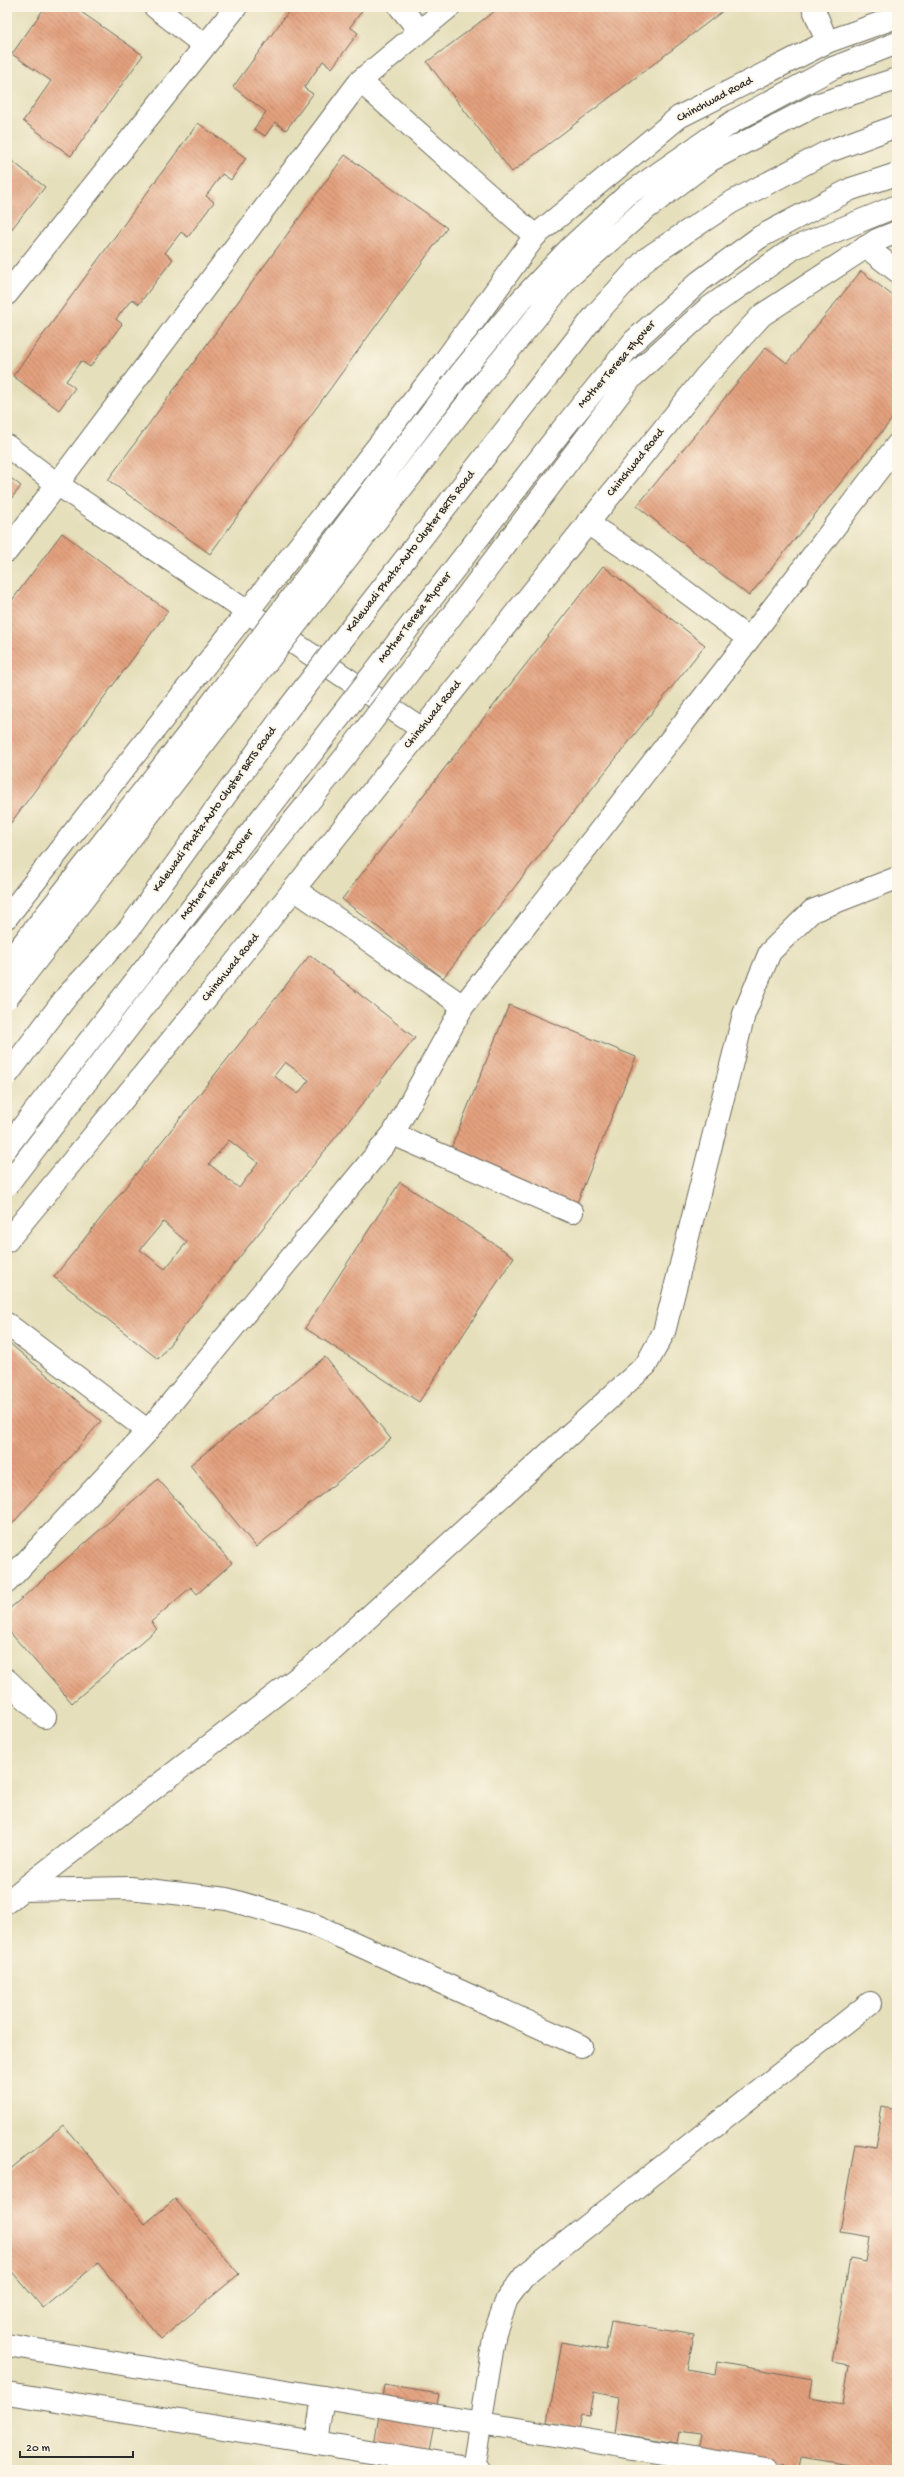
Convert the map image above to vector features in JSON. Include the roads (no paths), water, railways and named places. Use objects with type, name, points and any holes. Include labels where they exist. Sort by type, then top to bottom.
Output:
[{"type":"street","points":[[156,7],[204,45]]},
{"type":"street","points":[[7,294],[204,45],[236,7]]},
{"type":"street","points":[[400,7],[420,31]]},
{"type":"street","points":[[7,551],[360,81],[449,7]]},
{"type":"street","points":[[813,7],[827,42]]},
{"type":"street","name":"Chinchwad Road","points":[[7,917],[444,362],[535,236],[679,117],[827,42],[897,17]]},
{"type":"street","points":[[7,964],[196,724],[460,374],[522,299],[572,246],[627,195],[734,121],[833,68],[897,43]]},
{"type":"street","points":[[7,998],[489,374],[568,278],[642,212],[711,160],[816,105],[897,79]]},
{"type":"street","points":[[360,81],[535,236]]},
{"type":"street","name":"Kalewadi Phata-Auto Cluster BRTS Road","points":[[7,1075],[67,996],[129,929],[285,713],[596,314],[646,259],[730,202],[827,152],[897,126]]},
{"type":"street","name":"Mother Teresa Flyover","points":[[7,1147],[560,431],[634,341],[700,281],[760,236],[852,189],[897,174]]},
{"type":"street","points":[[7,1185],[157,990],[345,757],[632,377],[707,309],[794,248],[897,206]]},
{"type":"street","name":"Chinchwad Road","points":[[7,1241],[294,889],[706,376],[762,315],[866,248],[897,232]]},
{"type":"street","points":[[866,248],[897,271]]},
{"type":"street","points":[[7,1582],[148,1431],[393,1134],[463,1006],[749,639],[897,445]]},
{"type":"street","points":[[7,446],[57,484],[246,613],[422,729]]},
{"type":"street","points":[[587,523],[639,557],[749,639]]},
{"type":"street","points":[[14,1896],[327,1654],[646,1365],[664,1332],[744,1014],[770,952],[812,911],[897,878]]},
{"type":"street","points":[[294,889],[463,1006]]},
{"type":"street","points":[[393,1134],[572,1212]]},
{"type":"street","points":[[7,1324],[148,1431]]},
{"type":"street","points":[[7,1680],[45,1717]]},
{"type":"street","points":[[14,1896],[130,1888],[227,1899],[310,1922],[581,2046]]},
{"type":"street","points":[[7,2393],[476,2470],[481,2423],[495,2332],[507,2299],[525,2275],[870,2003]]},
{"type":"street","points":[[7,2345],[767,2470]]},
{"type":"street","points":[[316,2443],[323,2396]]}]
